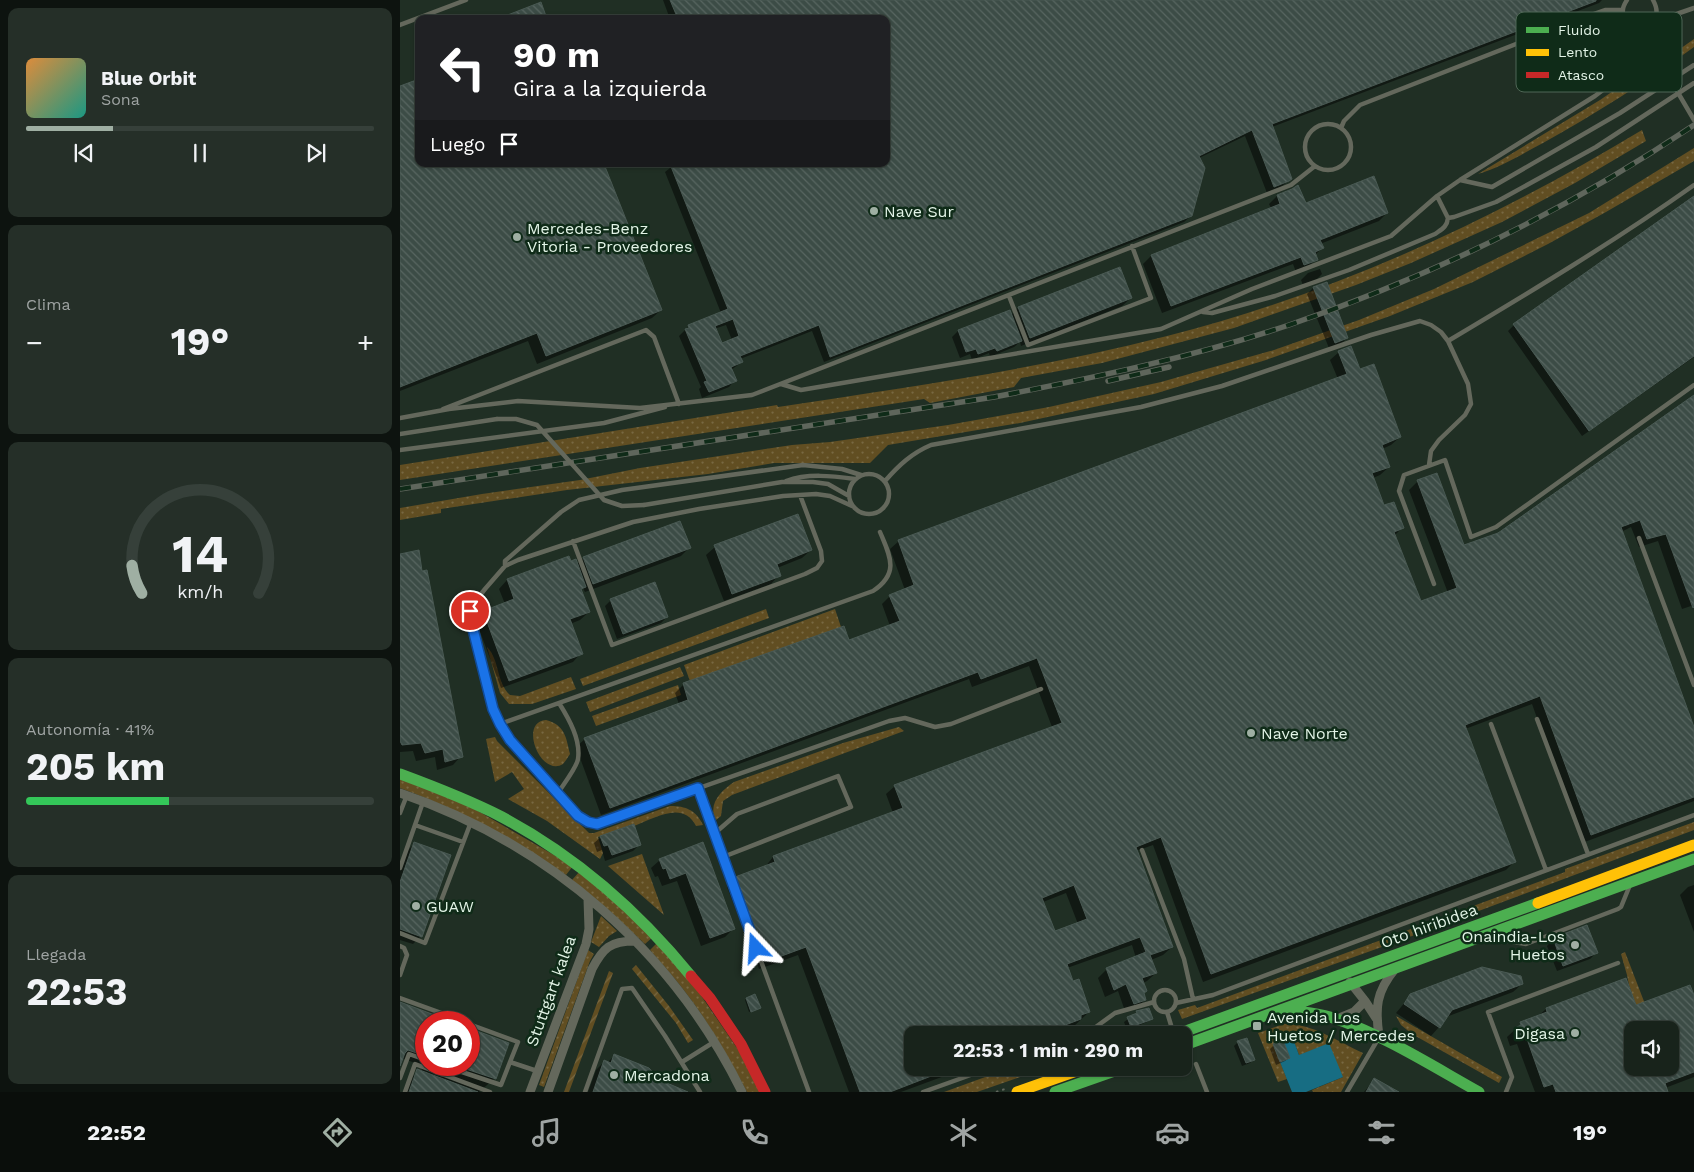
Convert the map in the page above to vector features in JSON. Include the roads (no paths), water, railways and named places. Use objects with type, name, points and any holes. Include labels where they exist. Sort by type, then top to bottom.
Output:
[{"type":"street","points":[[400,774],[426,782],[469,800],[536,836],[579,866],[630,910],[659,937],[702,989],[742,1046],[765,1092]]},
{"type":"street","points":[[404,794],[471,822],[527,853],[568,880],[622,927],[670,980],[714,1042],[742,1092]]},
{"type":"street","name":"Oto hiribidea","points":[[1192,1029],[1694,845]]},
{"type":"street","name":"Oto hiribidea","points":[[1192,1042],[1694,860]]},
{"type":"street","name":"Stuttgart kalea","points":[[530,1092],[586,944],[589,929],[588,898]]},
{"type":"street","name":"Stuttgart kalea","points":[[548,1092],[592,969],[601,953],[615,943],[635,941]]},
{"type":"street","points":[[1379,1036],[1377,1004],[1384,983],[1395,969]]},
{"type":"street","points":[[1341,975],[1352,984],[1377,1020]]},
{"type":"street","points":[[1337,1019],[1354,1012],[1365,1001]]},
{"type":"street","points":[[1285,1009],[1337,1019],[1379,1036],[1479,1092]]},
{"type":"street","points":[[1017,1092],[1062,1076]]},
{"type":"street","points":[[1055,1092],[1100,1076]]},
{"type":"lane","points":[[426,15],[466,0]]},
{"type":"lane","points":[[1600,12],[1623,10],[1627,0]]},
{"type":"lane","points":[[1682,12],[1694,8]]},
{"type":"lane","points":[[400,25],[415,19]]},
{"type":"lane","points":[[1341,128],[1344,121],[1360,105],[1516,44]]},
{"type":"lane","points":[[1682,73],[1694,65]]},
{"type":"lane","points":[[1682,91],[1694,82]]},
{"type":"lane","points":[[781,384],[800,390],[1161,329],[1252,289],[1391,236],[1437,196],[1460,180],[1600,92]]},
{"type":"lane","points":[[1460,180],[1492,187],[1620,113],[1652,92]]},
{"type":"lane","points":[[1678,92],[1694,120]]},
{"type":"lane","points":[[1448,218],[1496,202],[1588,152],[1680,92]]},
{"type":"lane","points":[[1322,124],[1335,125],[1341,128],[1351,144],[1348,158],[1344,164],[1333,170],[1325,170],[1315,166],[1307,158],[1304,150],[1307,136],[1322,124]]},
{"type":"lane","points":[[400,418],[438,411],[518,401],[640,408],[752,395],[1291,185],[1315,166]]},
{"type":"lane","points":[[1448,341],[1584,259],[1654,214],[1694,185]]},
{"type":"lane","points":[[1201,312],[1212,313],[1275,296],[1349,270],[1435,234],[1448,223],[1448,218],[1437,196]]},
{"type":"lane","points":[[1009,296],[1028,345],[1151,298],[1132,246]]},
{"type":"lane","points":[[884,480],[917,451],[931,445],[1018,431],[1150,405],[1222,386],[1371,335],[1420,321],[1432,325],[1448,341],[1468,384],[1471,404],[1465,415],[1439,440],[1431,451],[1429,465]]},
{"type":"lane","points":[[438,411],[646,330],[654,337],[679,404]]},
{"type":"lane","points":[[1434,584],[1399,491],[1404,475],[1445,460],[1471,537],[1496,527],[1694,385]]},
{"type":"lane","points":[[400,450],[604,423],[679,404]]},
{"type":"lane","points":[[400,434],[497,419],[516,419],[537,425],[604,500],[622,506],[644,505],[782,482],[828,484],[848,496]]},
{"type":"lane","points":[[504,566],[634,522],[699,509],[816,494],[830,496],[867,515],[881,511],[889,500],[890,493],[884,480],[873,474],[861,475],[842,469],[803,465],[622,490],[579,500],[561,512],[505,561],[504,566],[474,603],[470,617],[493,709],[510,740],[578,816],[588,822],[597,824],[888,721],[905,718],[935,727],[951,724],[1041,689]]},
{"type":"lane","points":[[852,506],[848,496],[849,490],[861,475]]},
{"type":"lane","points":[[782,482],[796,477],[815,476],[856,479]]},
{"type":"lane","points":[[574,541],[612,645],[817,568],[822,561],[821,551],[800,495]]},
{"type":"lane","points":[[500,724],[881,586],[891,572],[892,562],[880,532]]},
{"type":"lane","points":[[1639,538],[1694,685]]},
{"type":"lane","points":[[558,793],[578,761],[577,744],[573,730],[559,703]]},
{"type":"lane","points":[[1537,718],[1588,854]]},
{"type":"lane","points":[[1491,724],[1546,870]]},
{"type":"lane","points":[[715,833],[737,814],[838,776],[851,806],[723,857]]},
{"type":"lane","points":[[698,788],[809,1092]]},
{"type":"lane","points":[[400,812],[404,794]]},
{"type":"lane","points":[[400,868],[423,802]]},
{"type":"lane","points":[[1176,1004],[1171,992],[1166,990],[1155,996],[1156,1008],[1167,1012],[1176,1004],[1213,995],[1694,815]]},
{"type":"lane","points":[[400,933],[425,943],[471,822]]},
{"type":"lane","points":[[415,825],[463,842]]},
{"type":"lane","points":[[1142,850],[1184,959],[1194,1000]]},
{"type":"lane","points":[[1484,937],[1526,944],[1618,909],[1621,907],[1631,883]]},
{"type":"lane","points":[[400,946],[404,948],[407,955],[400,975]]},
{"type":"lane","points":[[1506,1092],[1512,1077],[1488,1012],[1618,963]]},
{"type":"lane","points":[[585,1092],[622,989],[632,988],[700,1092]]},
{"type":"lane","points":[[400,998],[435,1011]]},
{"type":"lane","points":[[1097,1026],[1115,1013],[1154,1002]]},
{"type":"lane","points":[[1167,1012],[1171,1026]]},
{"type":"lane","points":[[474,1076],[501,1085],[518,1042],[480,1028]]},
{"type":"lane","points":[[1347,1092],[1379,1036]]},
{"type":"lane","points":[[682,1062],[714,1042]]},
{"type":"lane","points":[[400,1078],[409,1054],[415,1056]]},
{"type":"lane","points":[[510,1062],[537,1071]]},
{"type":"lane","points":[[404,1092],[415,1064],[490,1092]]},
{"type":"lane","points":[[1196,1064],[1207,1092]]},
{"type":"lane","points":[[923,1092],[968,1076]]},
{"type":"water","points":[[1292,1036],[1299,1055],[1329,1043],[1343,1077],[1306,1092],[1292,1092],[1280,1062],[1290,1058],[1283,1040]]},
{"type":"railway","points":[[400,489],[994,397],[1180,357],[1253,337],[1395,285],[1498,238],[1598,185],[1694,125]]},
{"type":"railway","points":[[1108,381],[1169,367]]},
{"type":"place","name":"Nave Sur","points":[[874,211]]},
{"type":"place","name":"Mercedes-Benz Vitoria - Proveedores","points":[[517,237]]},
{"type":"place","name":"Nave Norte","points":[[1251,733]]},
{"type":"place","name":"GUAW","points":[[416,906]]},
{"type":"place","name":"Onaindia-Los Huetos","points":[[1575,945]]},
{"type":"place","name":"Avenida Los Huetos / Mercedes","points":[[1257,1026]]},
{"type":"place","name":"Digasa","points":[[1575,1033]]},
{"type":"place","name":"Mercadona","points":[[614,1075]]}]
